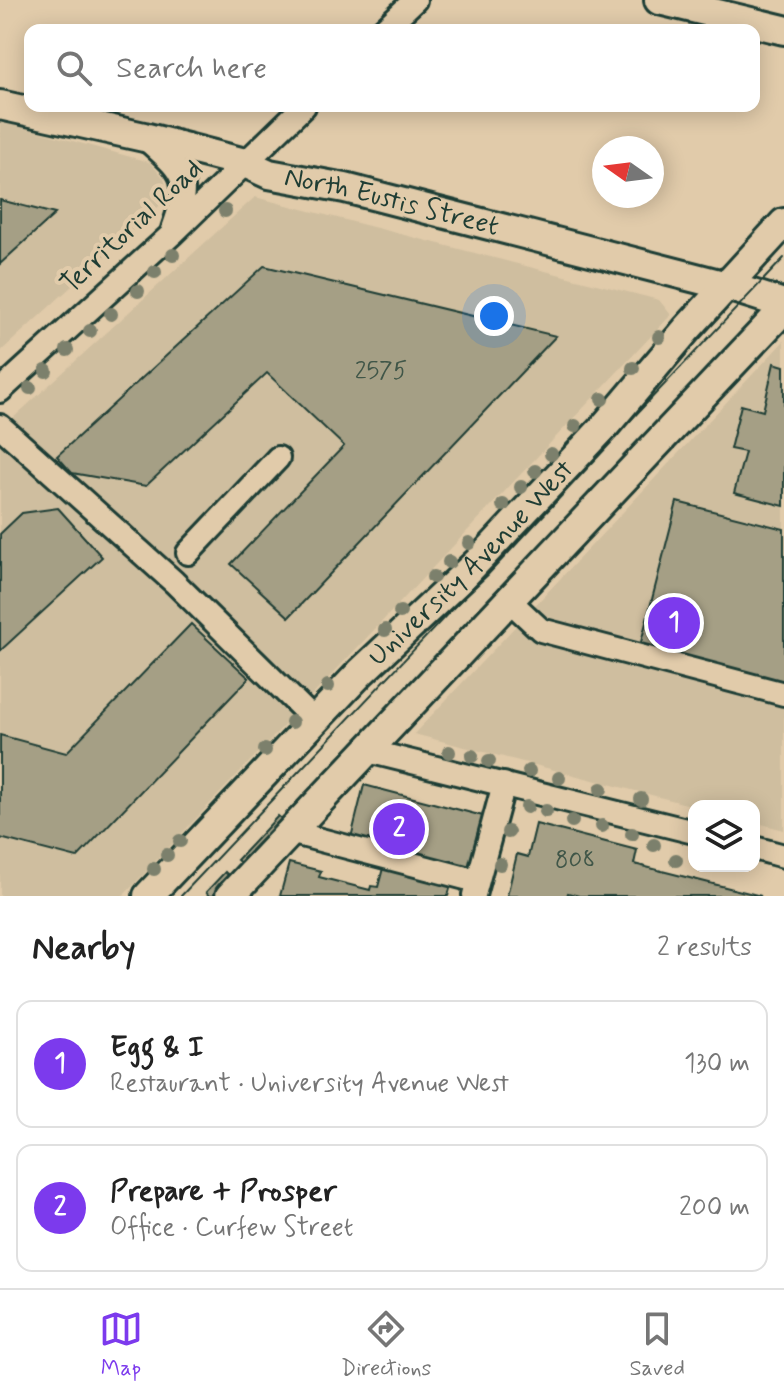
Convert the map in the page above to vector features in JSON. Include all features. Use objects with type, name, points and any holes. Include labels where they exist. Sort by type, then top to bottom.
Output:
[{"type":"main road","points":[[659,0],[759,24]]},
{"type":"main road","points":[[760,24],[784,30]]},
{"type":"main road","name":"North Eustis Street","points":[[0,105],[24,110]]},
{"type":"main road","name":"North Eustis Street","points":[[32,112],[144,137],[245,163],[269,174],[345,188],[727,286],[784,307]]},
{"type":"main road","name":"University Avenue West","points":[[148,896],[361,672],[477,563],[604,427],[686,330],[784,223]]},
{"type":"main road","name":"University Avenue West","points":[[230,896],[784,307]]},
{"type":"street","points":[[389,24],[415,0]]},
{"type":"street","name":"Territorial Road","points":[[0,391],[172,234],[298,112]]},
{"type":"street","points":[[144,137],[179,170],[183,178],[184,195],[172,234]]},
{"type":"street","points":[[0,426],[174,582],[315,721]]},
{"type":"street","points":[[188,553],[278,458]]},
{"type":"street","points":[[510,601],[541,630],[784,694]]},
{"type":"street","points":[[368,751],[688,830]]},
{"type":"street","points":[[290,832],[475,889],[504,784]]},
{"type":"street","points":[[760,850],[784,856]]},
{"type":"shaded area","points":[[0,121],[149,162],[164,178],[169,197],[0,352]]},
{"type":"shaded area","points":[[255,197],[659,300],[671,315],[123,896],[0,896],[0,430]]},
{"type":"shaded area","points":[[784,341],[784,830],[760,824],[760,800],[688,800],[688,804],[414,734]]},
{"type":"building","points":[[0,200],[55,214],[0,264]]},
{"type":"building","points":[[264,266],[556,336],[289,617],[231,564],[344,446],[267,373],[146,486],[72,473],[57,456]]},
{"type":"building","points":[[774,363],[784,366],[784,506],[734,493],[745,452],[730,449],[741,405],[763,411]]},
{"type":"building","points":[[677,502],[784,529],[784,687],[639,650]]},
{"type":"building","points":[[58,508],[102,557],[0,651],[0,534],[22,513]]},
{"type":"building","points":[[191,624],[249,678],[77,858],[0,838],[0,735],[66,753]]},
{"type":"building","points":[[364,785],[483,816],[468,876],[349,846]]},
{"type":"building","points":[[278,816],[285,822],[244,866],[237,860]]},
{"type":"building","points":[[536,824],[637,850],[634,864],[761,896],[579,896],[568,893],[567,896],[507,896],[517,854],[528,857]]},
{"type":"building","points":[[289,863],[321,871],[319,877],[370,890],[371,886],[378,887],[383,868],[451,885],[448,896],[280,896]]},
{"type":"building","points":[[225,872],[232,879],[215,896],[209,896],[206,892]]},
{"type":"tram line","points":[[181,896],[784,258]]},
{"type":"place","name":"Egg & I","points":[[674,623]]},
{"type":"place","name":"Prepare + Prosper","points":[[399,829]]}]
